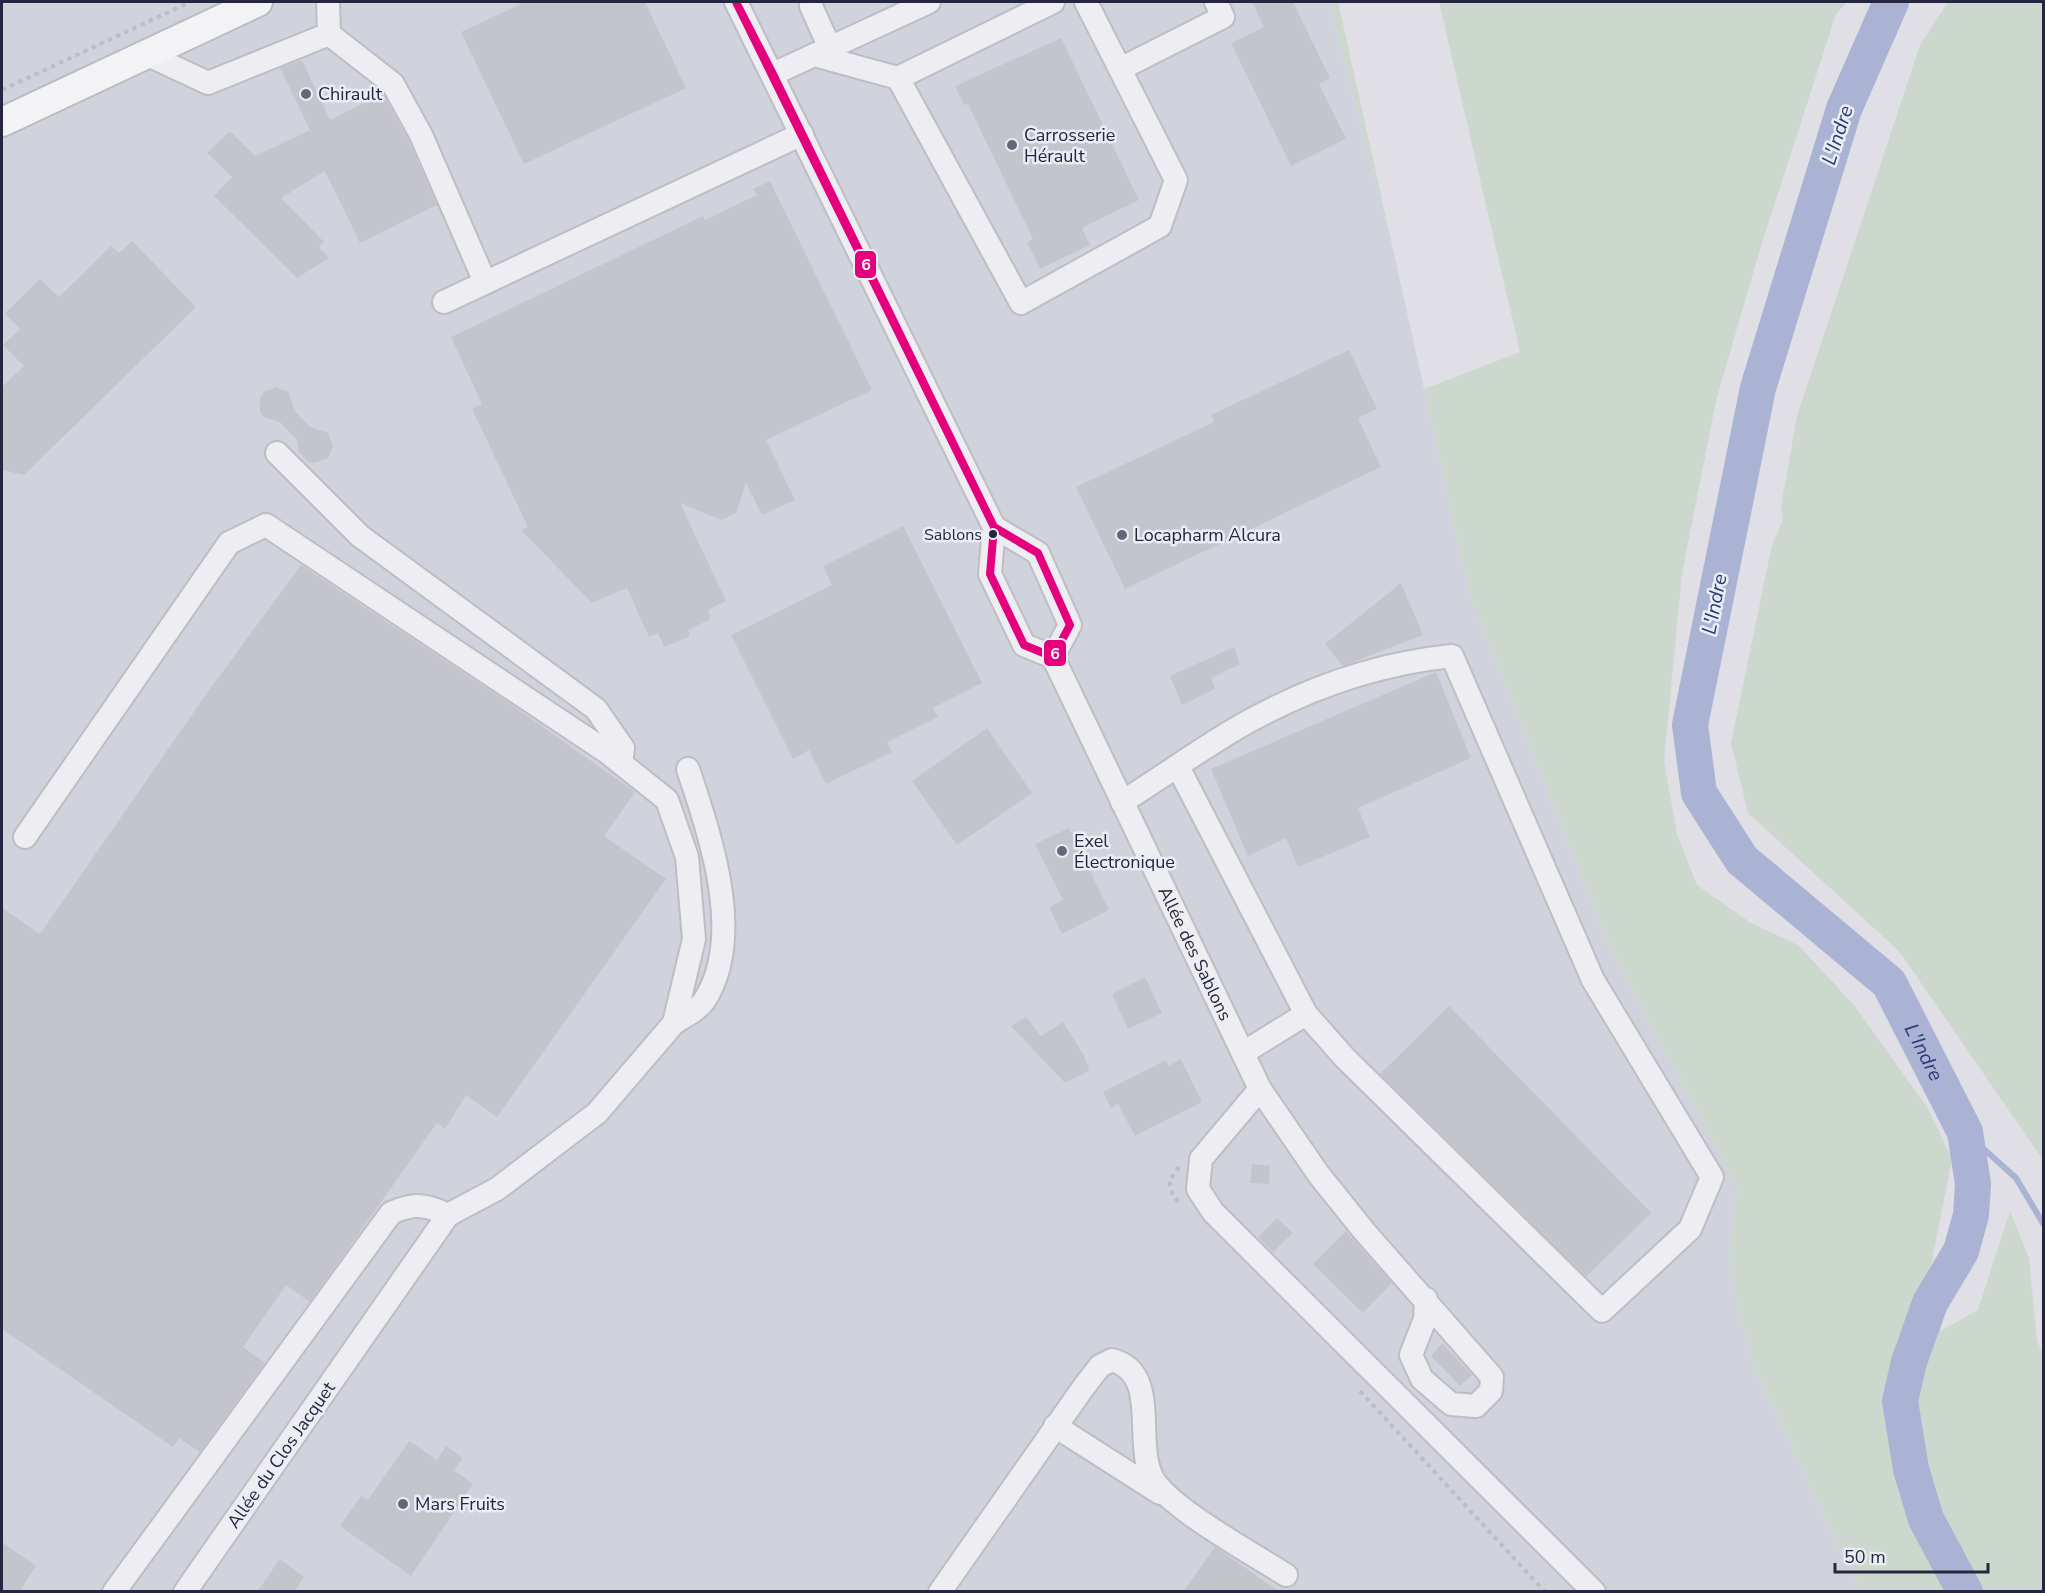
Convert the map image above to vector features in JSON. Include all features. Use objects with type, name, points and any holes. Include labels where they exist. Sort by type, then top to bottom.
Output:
[{"type":"main road","points":[[2,122],[258,2]]},
{"type":"street","points":[[328,2],[329,34]]},
{"type":"street","points":[[736,2],[994,527],[990,574],[1024,645],[1053,657],[1071,625],[1038,553],[994,527]]},
{"type":"street","points":[[898,78],[1053,2]]},
{"type":"street","points":[[822,52],[898,78],[1021,303],[1160,226],[1176,180],[1086,2]]},
{"type":"street","points":[[1120,69],[1223,17],[1216,2]]},
{"type":"street","points":[[773,75],[921,3]]},
{"type":"street","points":[[811,6],[822,52]]},
{"type":"street","points":[[146,54],[208,83],[329,34]]},
{"type":"street","points":[[329,34],[393,84],[421,135],[486,282]]},
{"type":"street","points":[[444,302],[802,134]]},
{"type":"street","points":[[276,453],[360,536],[596,709],[623,748],[621,763]]},
{"type":"street","points":[[25,837],[229,543],[267,525],[621,763],[667,800],[687,857],[694,939],[674,1023]]},
{"type":"street","points":[[1122,802],[1253,719],[1318,688],[1411,660],[1452,656],[1593,980],[1712,1177],[1690,1229],[1602,1311],[1345,1058],[1306,1014],[1178,767]]},
{"type":"street","name":"Allée des Sablons","points":[[1053,657],[1260,1089],[1319,1175],[1364,1231],[1426,1299],[1492,1377],[1491,1391],[1476,1406],[1451,1404],[1422,1379],[1411,1355],[1425,1319],[1426,1299]]},
{"type":"street","points":[[114,1592],[391,1213],[409,1205],[427,1205],[448,1215],[497,1189],[597,1113],[674,1023],[703,1002],[723,955],[724,909],[702,811],[688,769]]},
{"type":"street","points":[[1243,1053],[1306,1014]]},
{"type":"street","points":[[1260,1089],[1201,1159],[1198,1189],[1208,1204],[1594,1592]]},
{"type":"street","name":"Allée du Clos Jacquet","points":[[185,1592],[448,1215]]},
{"type":"street","points":[[940,1592],[1055,1426],[1100,1366],[1112,1360],[1125,1363],[1136,1377],[1143,1404],[1146,1459],[1154,1481],[1175,1503]]},
{"type":"street","points":[[1055,1426],[1286,1575]]},
{"type":"path","points":[[2,90],[190,2]]},
{"type":"shaded area","points":[[2,2],[1329,2],[1394,254],[1470,595],[1610,948],[1737,1186],[1728,1264],[1754,1368],[1861,1591],[2,1592]]},
{"type":"shaded area","points":[[1329,2],[1338,2],[1394,254]]},
{"type":"shaded area","points":[[1439,2],[1847,2],[1836,14],[1761,246],[1717,397],[1682,573],[1664,761],[1677,834],[1697,885],[1751,923],[1798,945],[1854,1005],[1927,1107],[1952,1159],[1928,1281],[1940,1331],[1978,1310],[2010,1211],[2029,1258],[2037,1341],[2043,1354],[2043,1591],[1861,1591],[1754,1368],[1728,1264],[1737,1186],[1610,948],[1470,596],[1424,389],[1520,352]]},
{"type":"shaded area","points":[[1948,2],[2043,2],[2043,1160],[1899,951],[1748,813],[1731,743],[1772,545],[1783,520],[1781,506],[1797,416],[1920,45]]},
{"type":"building","points":[[525,2],[645,2],[686,88],[524,164],[461,32]]},
{"type":"building","points":[[1252,2],[1293,2],[1330,78],[1319,84],[1346,139],[1291,166],[1231,43],[1264,27]]},
{"type":"building","points":[[1061,38],[1139,200],[1082,228],[1090,245],[1040,269],[1027,242],[1033,239],[968,104],[964,105],[955,86]]},
{"type":"building","points":[[302,60],[330,120],[383,94],[409,141],[437,205],[360,243],[325,171],[281,198],[324,242],[319,247],[329,258],[297,278],[214,196],[232,177],[207,153],[230,131],[255,156],[310,130],[280,68]]},
{"type":"building","points":[[770,181],[872,390],[766,440],[795,500],[762,515],[746,483],[736,513],[721,520],[680,503],[726,601],[708,610],[711,619],[688,630],[690,636],[664,647],[658,633],[649,637],[627,588],[592,603],[521,530],[528,527],[472,409],[482,404],[451,337],[703,216],[705,220],[757,195],[753,189]]},
{"type":"building","points":[[132,241],[196,307],[24,475],[2,470],[2,387],[24,366],[3,345],[20,329],[5,313],[40,279],[59,297],[111,246],[119,253]]},
{"type":"building","points":[[1349,350],[1377,409],[1358,418],[1381,467],[1125,589],[1076,487],[1214,422],[1211,415]]},
{"type":"building","points":[[276,387],[288,392],[295,411],[310,427],[328,433],[333,446],[328,458],[315,463],[309,462],[299,452],[297,440],[280,422],[263,417],[260,411],[260,398],[264,392]]},
{"type":"building","points":[[903,526],[982,683],[933,708],[938,717],[887,742],[892,752],[826,784],[809,750],[793,759],[731,635],[832,585],[823,566]]},
{"type":"building","points":[[301,565],[506,701],[635,792],[604,836],[666,879],[497,1117],[466,1095],[445,1129],[437,1123],[310,1302],[286,1285],[243,1347],[265,1363],[200,1452],[179,1438],[173,1447],[2,1329],[2,908],[40,934],[207,693]]},
{"type":"building","points":[[1401,583],[1423,635],[1343,666],[1325,644]]},
{"type":"building","points":[[1234,647],[1240,664],[1211,678],[1215,689],[1182,705],[1170,676]]},
{"type":"building","points":[[1436,672],[1471,758],[1358,808],[1370,837],[1298,867],[1286,838],[1248,856],[1211,769]]},
{"type":"building","points":[[987,728],[1032,793],[957,845],[912,781]]},
{"type":"building","points":[[1069,828],[1109,910],[1062,934],[1049,907],[1063,900],[1035,844]]},
{"type":"building","points":[[1145,977],[1162,1013],[1128,1029],[1112,994]]},
{"type":"building","points":[[1449,1006],[1651,1213],[1586,1277],[1380,1074]]},
{"type":"building","points":[[1026,1017],[1041,1036],[1063,1022],[1085,1057],[1089,1071],[1065,1083],[1011,1026]]},
{"type":"building","points":[[1181,1059],[1202,1102],[1135,1136],[1118,1104],[1111,1108],[1103,1092],[1166,1060],[1169,1066]]},
{"type":"building","points":[[1252,1164],[1270,1166],[1269,1184],[1250,1183]]},
{"type":"building","points":[[1277,1218],[1293,1233],[1273,1252],[1258,1237]]},
{"type":"building","points":[[1346,1231],[1392,1283],[1363,1313],[1313,1264]]},
{"type":"building","points":[[1442,1343],[1472,1375],[1460,1386],[1431,1356]]},
{"type":"building","points":[[409,1441],[437,1460],[446,1446],[463,1458],[454,1470],[473,1484],[411,1576],[340,1526],[361,1496],[368,1500]]},
{"type":"building","points":[[2,1542],[36,1566],[19,1592],[2,1592]]},
{"type":"building","points":[[1215,1547],[1224,1553],[1280,1592],[1183,1592]]},
{"type":"building","points":[[280,1559],[304,1577],[294,1592],[257,1592]]},
{"type":"waterway","name":"L'Indre","points":[[1891,2],[1844,109],[1758,388],[1690,725],[1699,793],[1742,860],[1889,983],[1965,1132],[1973,1184],[1971,1215],[1961,1251],[1930,1303],[1909,1362],[1900,1401],[1911,1469],[1926,1519],[1965,1592]]},
{"type":"waterway","points":[[1965,1132],[2016,1178],[2044,1225]]},
{"type":"transit line","name":"6","points":[[736,2],[773,74],[994,527],[736,2]]},
{"type":"transit line","name":"6","points":[[994,527],[1038,553],[1070,625],[1053,657],[1024,645],[990,574],[994,527]]},
{"type":"place","name":"Chirault","points":[[306,94]]},
{"type":"place","name":"Carrosserie Hérault","points":[[1012,145]]},
{"type":"place","name":"Sablons","points":[[993,534]]},
{"type":"place","name":"Locapharm Alcura","points":[[1122,535]]},
{"type":"place","name":"Exel Électronique","points":[[1062,851]]},
{"type":"place","name":"Mars Fruits","points":[[403,1504]]}]
